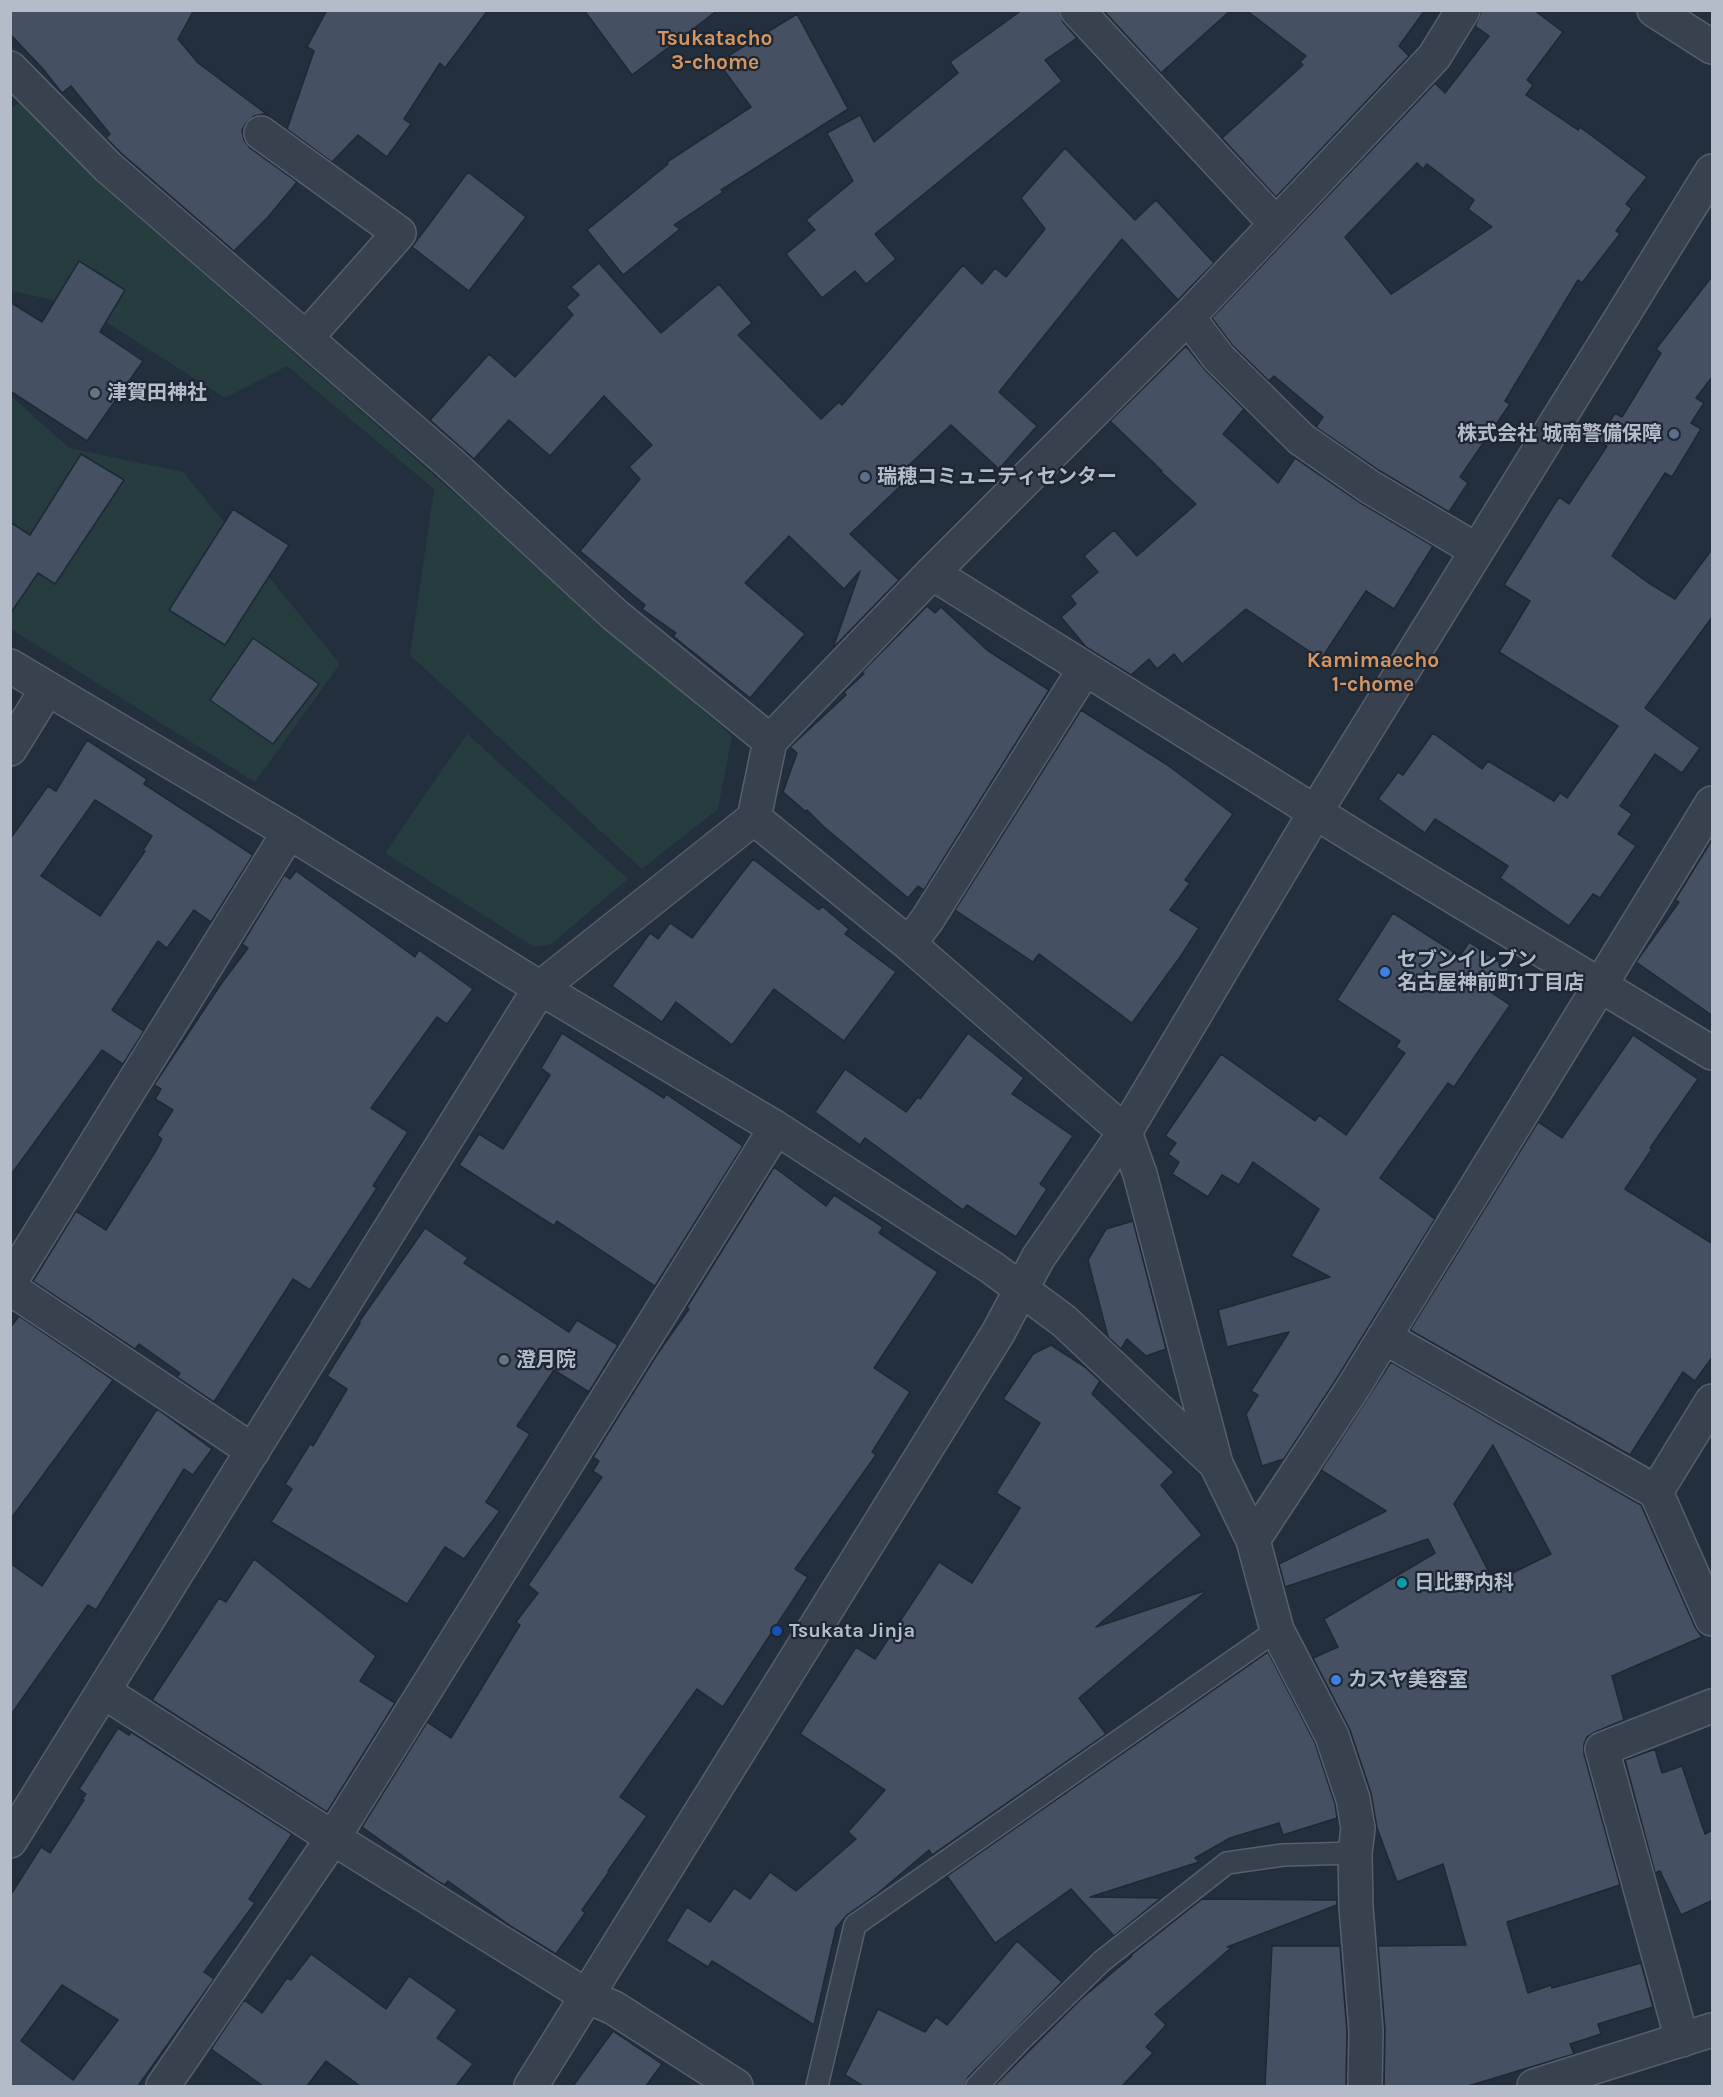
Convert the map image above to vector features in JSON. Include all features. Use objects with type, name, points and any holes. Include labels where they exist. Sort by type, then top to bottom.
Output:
[{"type":"street","points":[[1077,10],[1276,224]]},
{"type":"street","points":[[10,1841],[540,988],[754,818],[770,741],[932,573],[1188,317],[1434,57],[1463,10]]},
{"type":"street","points":[[1654,10],[1713,47]]},
{"type":"street","points":[[10,68],[108,167],[449,462],[615,615],[770,741]]},
{"type":"street","points":[[261,133],[399,233],[306,338]]},
{"type":"street","points":[[531,2086],[998,1333],[1038,1258],[1125,1132],[1316,811],[1713,171]]},
{"type":"street","points":[[1188,317],[1218,357],[1301,439],[1370,486],[1476,550]]},
{"type":"street","points":[[932,573],[1084,670],[1713,1053]]},
{"type":"street","points":[[10,666],[289,832],[540,988],[776,1128],[990,1267],[1064,1321],[1216,1464]]},
{"type":"street","points":[[909,944],[927,920],[1084,670]]},
{"type":"street","points":[[10,749],[47,689]]},
{"type":"street","points":[[1253,1540],[1384,1337],[1713,803]]},
{"type":"street","points":[[754,818],[909,944],[1125,1132],[1140,1174],[1216,1464],[1253,1540],[1277,1630],[1332,1736],[1353,1799],[1358,1828],[1355,1854],[1356,1907],[1366,2031],[1365,2086]]},
{"type":"street","points":[[10,1282],[289,832]]},
{"type":"street","points":[[163,2086],[333,1838],[776,1128]]},
{"type":"street","points":[[10,1288],[253,1451]]},
{"type":"street","points":[[1384,1337],[1656,1492],[1713,1619]]},
{"type":"street","points":[[1656,1492],[1713,1401]]},
{"type":"street","points":[[104,1692],[333,1838],[587,1996],[614,2008],[736,2086]]},
{"type":"street","points":[[1534,2086],[1697,2035],[1602,1749],[1713,1706]]},
{"type":"lane","points":[[818,2086],[855,1925],[1277,1630]]},
{"type":"lane","points":[[977,2086],[1102,1961],[1227,1863],[1283,1855],[1355,1854]]},
{"type":"green space","points":[[26,98],[94,178],[732,736],[718,809],[642,869],[410,655],[434,489],[287,366],[225,398],[81,306],[11,291],[10,109]]},
{"type":"green space","points":[[10,395],[69,448],[183,472],[340,664],[255,782],[11,629]]},
{"type":"green space","points":[[467,734],[628,879],[551,944],[534,947],[385,853]]},
{"type":"building","points":[[10,10],[194,10],[178,39],[198,63],[284,127],[264,114],[254,116],[242,130],[244,140],[250,148],[297,182],[268,217],[234,251],[106,138],[110,134],[71,86],[62,93],[10,34]]},
{"type":"building","points":[[327,10],[488,10],[445,68],[440,63],[404,119],[411,124],[387,157],[358,135],[332,162],[287,129],[314,51],[307,47]]},
{"type":"building","points":[[584,10],[718,10],[632,75]]},
{"type":"building","points":[[1022,10],[1059,10],[1063,22],[1077,38],[1045,60],[1062,81],[875,234],[896,259],[866,284],[855,271],[822,298],[786,254],[815,230],[806,220],[853,181],[827,133],[860,115],[874,142],[958,73],[950,62]]},
{"type":"building","points":[[1103,10],[1231,10],[1161,73]]},
{"type":"building","points":[[1246,10],[1425,10],[1399,46],[1409,56],[1276,197],[1222,138],[1303,65],[1300,62],[1306,56]]},
{"type":"building","points":[[1482,10],[1534,10],[1563,32],[1527,80],[1533,85],[1526,95],[1578,130],[1580,127],[1647,177],[1626,204],[1632,209],[1616,231],[1620,234],[1582,283],[1578,280],[1505,401],[1510,404],[1460,477],[1468,483],[1449,512],[1380,471],[1316,427],[1323,417],[1274,376],[1269,381],[1232,345],[1212,318],[1435,83],[1445,93],[1489,36],[1475,26]],"holes":[[[1417,163],[1423,169],[1427,164],[1474,200],[1468,209],[1492,227],[1391,294],[1345,237]]]},
{"type":"building","points":[[797,14],[848,109],[721,190],[723,192],[674,225],[680,229],[623,275],[587,230],[668,164],[667,162],[751,107],[718,62]]},
{"type":"building","points":[[1065,148],[1135,220],[1156,200],[1214,263],[1178,300],[1122,239],[999,392],[1037,426],[999,469],[951,425],[904,470],[910,477],[850,534],[899,580],[833,648],[860,571],[844,589],[789,536],[745,583],[805,634],[750,698],[673,636],[676,633],[642,609],[645,605],[580,551],[640,479],[629,467],[652,445],[604,396],[550,456],[509,420],[474,459],[430,420],[489,354],[515,377],[573,315],[566,307],[579,295],[571,287],[599,263],[661,333],[719,284],[752,323],[738,335],[821,419],[839,402],[842,405],[963,265],[982,284],[995,268],[1006,277],[1045,229],[1021,198]]},
{"type":"building","points":[[468,172],[526,217],[469,291],[412,247]]},
{"type":"building","points":[[79,261],[125,290],[100,332],[143,361],[87,441],[10,391],[10,302],[42,322]]},
{"type":"building","points":[[1713,275],[1713,376],[1696,398],[1704,403],[1691,423],[1701,429],[1672,477],[1665,473],[1612,556],[1675,599],[1713,548],[1713,616],[1645,708],[1700,748],[1682,773],[1655,754],[1620,806],[1632,814],[1618,834],[1636,846],[1600,898],[1593,894],[1569,926],[1500,878],[1508,866],[1435,819],[1425,833],[1378,799],[1398,772],[1403,775],[1433,733],[1482,769],[1488,761],[1554,801],[1560,793],[1567,798],[1618,726],[1499,652],[1530,601],[1504,585],[1559,497],[1569,504],[1607,446],[1598,441],[1615,413],[1622,417],[1661,353],[1656,349]]},
{"type":"building","points":[[1186,346],[1205,370],[1244,409],[1223,434],[1278,483],[1295,458],[1359,502],[1433,546],[1394,609],[1366,591],[1321,659],[1246,609],[1182,664],[1174,654],[1157,669],[1149,659],[1131,675],[1086,647],[1061,617],[1076,604],[1070,596],[1098,572],[1084,556],[1114,530],[1137,556],[1196,504],[1110,421]]},
{"type":"building","points":[[81,454],[124,480],[55,584],[38,573],[10,614],[10,522],[30,535]]},
{"type":"building","points":[[233,509],[289,545],[225,645],[169,610]]},
{"type":"building","points":[[927,606],[935,613],[941,607],[987,650],[1049,690],[924,890],[918,886],[908,898],[783,792],[797,753],[790,747],[846,695],[844,692],[864,674],[862,672]]},
{"type":"building","points":[[253,638],[319,684],[273,744],[210,700]]},
{"type":"building","points":[[1081,710],[1166,764],[1233,814],[1185,880],[1190,883],[1170,910],[1199,928],[1132,1023],[1039,954],[1033,962],[955,910]]},
{"type":"building","points":[[87,740],[147,779],[144,784],[253,855],[211,922],[194,910],[167,948],[158,941],[112,1010],[144,1031],[123,1064],[102,1050],[10,1176],[10,839],[48,786],[56,791]],"holes":[[[95,800],[152,836],[143,850],[145,851],[100,916],[41,876]]]},
{"type":"building","points":[[1713,838],[1713,1016],[1636,962],[1679,902],[1675,900]]},
{"type":"building","points":[[753,859],[819,910],[822,906],[849,929],[845,934],[896,972],[844,1041],[774,989],[732,1045],[676,1002],[662,1022],[612,986],[650,933],[658,939],[670,923],[692,938]]},
{"type":"building","points":[[296,871],[415,957],[419,950],[473,989],[447,1024],[437,1017],[371,1108],[408,1132],[373,1186],[377,1188],[310,1290],[293,1279],[214,1402],[177,1377],[180,1373],[139,1344],[135,1349],[33,1281],[76,1211],[106,1230],[157,1149],[162,1139],[157,1135],[173,1110],[155,1099],[161,1089],[154,1085],[221,984],[248,948],[242,944],[284,875],[290,879]]},
{"type":"building","points":[[1393,913],[1460,956],[1469,942],[1509,969],[1492,993],[1510,1005],[1454,1087],[1448,1083],[1380,1178],[1435,1219],[1284,1459],[1262,1466],[1246,1414],[1258,1395],[1251,1391],[1289,1332],[1227,1347],[1218,1310],[1330,1277],[1291,1256],[1319,1209],[1253,1162],[1239,1185],[1222,1175],[1208,1197],[1172,1174],[1179,1162],[1168,1154],[1176,1143],[1165,1136],[1221,1054],[1315,1121],[1319,1115],[1346,1135],[1405,1053],[1396,1047],[1400,1041],[1337,1000]]},
{"type":"building","points":[[562,1033],[664,1098],[666,1094],[743,1146],[655,1286],[557,1221],[554,1226],[459,1165],[479,1134],[503,1149],[550,1075],[541,1068]]},
{"type":"building","points":[[968,1033],[1024,1078],[1012,1094],[1073,1136],[1040,1184],[1047,1189],[1016,1237],[967,1205],[963,1210],[865,1138],[860,1145],[815,1112],[845,1069],[906,1112],[918,1097],[920,1099]]},
{"type":"building","points":[[1633,1035],[1698,1079],[1650,1148],[1652,1149],[1625,1189],[1713,1244],[1713,1356],[1695,1381],[1683,1372],[1630,1455],[1410,1330],[1538,1122],[1562,1138]]},
{"type":"building","points":[[774,1167],[826,1206],[834,1195],[883,1227],[879,1233],[938,1272],[874,1368],[910,1392],[872,1452],[876,1455],[795,1569],[808,1577],[723,1707],[697,1689],[620,1797],[647,1816],[582,1910],[585,1913],[556,1954],[512,1927],[448,1881],[445,1885],[439,1882],[362,1827],[427,1722],[451,1738],[520,1625],[516,1622],[538,1593],[528,1585],[602,1477],[593,1471],[599,1461],[593,1457],[658,1353],[689,1309],[687,1307]]},
{"type":"building","points":[[1133,1221],[1166,1349],[1146,1356],[1127,1339],[1121,1349],[1108,1337],[1088,1260],[1106,1229]]},
{"type":"building","points":[[425,1228],[468,1258],[464,1263],[569,1332],[577,1320],[618,1345],[589,1392],[554,1370],[517,1426],[530,1434],[486,1502],[500,1511],[464,1559],[445,1547],[407,1604],[271,1522],[292,1489],[285,1484],[310,1444],[313,1446],[347,1389],[327,1376],[359,1322]]},
{"type":"building","points":[[19,1316],[113,1380],[10,1520],[10,1328]]},
{"type":"building","points":[[1051,1345],[1085,1367],[1100,1381],[1092,1394],[1174,1472],[1161,1485],[1202,1535],[1096,1627],[1204,1591],[1204,1593],[1079,1698],[1106,1734],[932,1855],[929,1850],[877,1894],[847,1915],[836,1928],[814,2025],[712,1961],[708,1967],[666,1941],[687,1907],[710,1922],[734,1888],[750,1899],[770,1872],[796,1891],[856,1839],[848,1832],[885,1790],[800,1734],[856,1647],[875,1659],[939,1562],[972,1583],[1020,1508],[996,1493],[1040,1423],[1003,1399],[1033,1354]]},
{"type":"building","points":[[1391,1362],[1641,1505],[1695,1627],[1702,1637],[1612,1676],[1624,1720],[1595,1732],[1587,1737],[1584,1744],[1584,1754],[1620,1885],[1507,1922],[1528,1993],[1551,1985],[1552,1988],[1641,1963],[1653,2007],[1598,2024],[1601,2034],[1570,2044],[1574,2054],[1468,2086],[1384,2086],[1385,2030],[1378,1946],[1466,1945],[1443,1864],[1397,1882],[1377,1828],[1371,1793],[1350,1730],[1313,1658],[1338,1647],[1324,1619],[1435,1553],[1428,1539],[1285,1587],[1279,1564],[1386,1511],[1321,1470]],"holes":[[[1493,1445],[1551,1554],[1494,1582],[1454,1504]]]},
{"type":"building","points":[[157,1409],[212,1449],[193,1475],[184,1469],[96,1610],[88,1605],[10,1716],[10,1563],[42,1586]]},
{"type":"building","points":[[254,1559],[376,1656],[360,1681],[395,1703],[327,1812],[152,1700],[219,1598],[226,1602]]},
{"type":"building","points":[[1268,1652],[1315,1743],[1335,1804],[1337,1818],[1283,1835],[1279,1823],[1230,1838],[1195,1858],[1199,1862],[1090,1897],[1161,1898],[1114,1936],[1071,1889],[995,1943],[947,1876]]},
{"type":"building","points":[[118,1728],[129,1735],[131,1732],[292,1834],[249,1899],[255,1903],[204,1972],[214,1979],[138,2086],[10,2086],[10,1896],[41,1847],[50,1853],[84,1800],[82,1799],[86,1794],[79,1789]],"holes":[[[62,1985],[118,2020],[73,2080],[21,2041]]]},
{"type":"building","points":[[1655,1749],[1662,1773],[1682,1766],[1705,1834],[1713,1830],[1713,1900],[1681,1915],[1660,1871],[1655,1873],[1625,1760]]},
{"type":"building","points":[[1202,1899],[1337,1900],[1337,1905],[1227,1947],[1232,1947],[1155,2014],[1166,2025],[1146,2047],[1153,2053],[1122,2086],[994,2086],[1081,1999],[1131,1955]]},
{"type":"building","points":[[1017,1941],[1062,1982],[968,2077],[965,2086],[863,2086],[845,2075],[878,2009],[925,2032],[936,2017],[947,2025]]},
{"type":"building","points":[[1272,1946],[1340,1946],[1347,2032],[1346,2086],[1265,2086]]},
{"type":"building","points":[[311,1954],[386,2009],[409,1976],[457,2010],[437,2038],[473,2064],[456,2086],[360,2086],[326,2061],[307,2086],[263,2086],[211,2049],[244,2000],[262,2013],[287,1978],[291,1980]]},
{"type":"building","points":[[613,2031],[662,2064],[646,2086],[573,2086]]},
{"type":"place","name":"津賀田神社","points":[[95,393]]},
{"type":"place","name":"株式会社 城南警備保障","points":[[1674,434]]},
{"type":"place","name":"瑞穂コミュニティセンター","points":[[865,477]]},
{"type":"place","name":"セブンイレブン 名古屋神前町1丁目店","points":[[1385,972]]},
{"type":"place","name":"澄月院","points":[[504,1360]]},
{"type":"place","name":"日比野内科","points":[[1402,1583]]},
{"type":"place","name":"Tsukata Jinja","points":[[777,1631]]},
{"type":"place","name":"カスヤ美容室","points":[[1336,1680]]},
{"type":"district","name":"Tsukatacho 3-chome","points":[[715,51]]},
{"type":"district","name":"Kamimaecho 1-chome","points":[[1373,673]]}]
